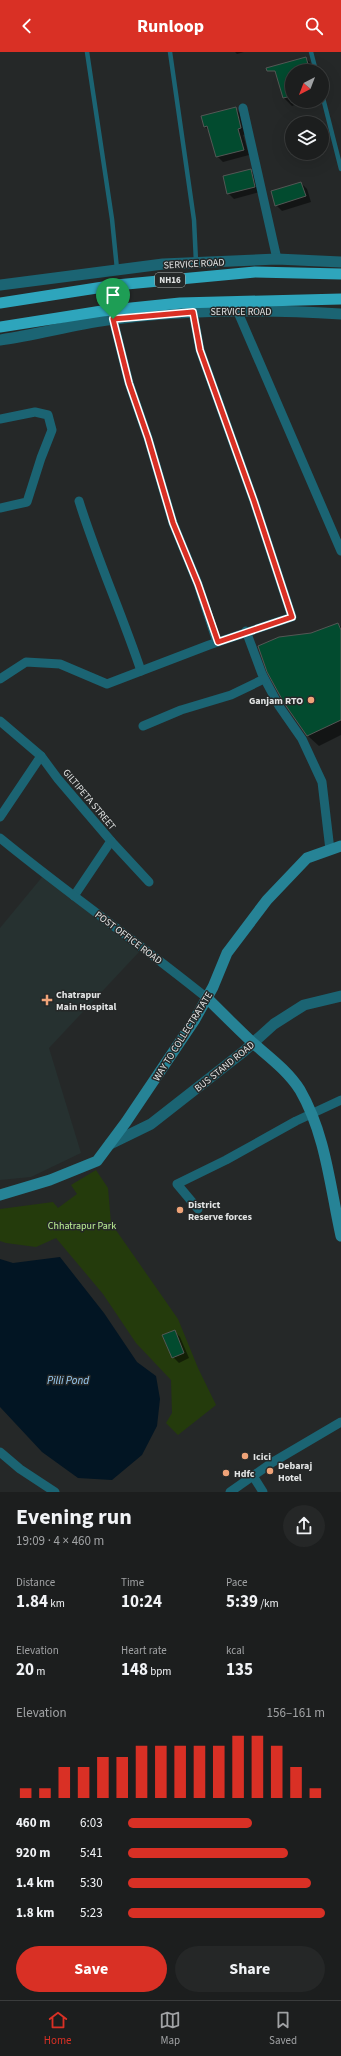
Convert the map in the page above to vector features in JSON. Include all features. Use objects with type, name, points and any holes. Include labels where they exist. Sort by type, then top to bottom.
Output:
[{"type":"highway","name":"NH16","points":[[0,304],[116,285],[255,272],[341,274]]},
{"type":"highway","points":[[0,327],[102,311],[180,303],[341,299]]},
{"type":"main road","name":"WAY TO COLLECTRATATE","points":[[0,1195],[50,1180],[97,1161],[158,1075],[206,998],[227,953],[267,900],[307,858],[336,848]]},
{"type":"main road","name":"POST OFFICE ROAD","points":[[206,998],[283,1069],[299,1090],[318,1130],[327,1163],[341,1236]]},
{"type":"street","points":[[243,108],[277,259]]},
{"type":"street","name":"SERVICE ROAD","points":[[0,285],[117,269],[196,262],[277,259],[341,262]]},
{"type":"street","name":"SERVICE ROAD","points":[[0,340],[113,319],[193,312],[237,310],[341,315]]},
{"type":"street","points":[[237,310],[341,551]]},
{"type":"street","points":[[0,679],[26,662],[60,664],[107,684],[246,631],[292,617],[247,479],[200,350],[193,312]]},
{"type":"street","points":[[113,319],[129,383],[148,438],[173,523],[198,584],[218,642]]},
{"type":"street","points":[[0,419],[34,412],[48,415],[52,430],[41,458],[27,502],[0,508]]},
{"type":"street","points":[[79,501],[95,552],[130,637],[140,671]]},
{"type":"street","points":[[246,631],[264,679],[279,706],[302,739],[322,782],[336,848]]},
{"type":"street","points":[[144,726],[181,710],[231,695],[264,679]]},
{"type":"street","name":"GILTIPETA STREET","points":[[0,721],[41,756],[58,779],[111,841],[74,896]]},
{"type":"street","points":[[0,817],[41,756]]},
{"type":"street","name":"POST OFFICE ROAD","points":[[0,838],[206,998]]},
{"type":"street","points":[[111,841],[149,882]]},
{"type":"street","name":"BUS STAND ROAD","points":[[110,1144],[151,1124],[274,1024],[304,1005],[341,996]]},
{"type":"street","points":[[198,1209],[177,1184],[311,1114],[341,1100]]},
{"type":"street","points":[[230,1492],[306,1441],[341,1422]]},
{"type":"street","points":[[0,1452],[20,1469],[55,1492]]},
{"type":"street","points":[[253,1476],[264,1492]]},
{"type":"lane","points":[[87,52],[112,219],[117,269]]},
{"type":"lane","points":[[170,52],[194,220],[196,262]]},
{"type":"lane","points":[[311,52],[314,64]]},
{"type":"lane","points":[[326,108],[341,169]]},
{"type":"shaded area","name":"Chatrapur Main Hospital","points":[[43,876],[139,952],[49,1048],[81,1153],[31,1177],[0,1180],[0,928]]},
{"type":"green space","name":"Chhatrapur Park","points":[[96,1170],[108,1188],[111,1223],[178,1319],[198,1368],[216,1405],[178,1435],[166,1423],[172,1413],[171,1380],[136,1343],[103,1294],[56,1238],[36,1247],[0,1241],[0,1209],[53,1202],[58,1208],[77,1194],[71,1185]]},
{"type":"water","name":"Pilli Pond","points":[[60,1257],[104,1313],[137,1362],[156,1376],[160,1399],[157,1426],[142,1455],[112,1480],[78,1478],[42,1452],[0,1407],[0,1259],[13,1263]]},
{"type":"building","points":[[306,57],[308,64],[285,64],[285,98],[283,98],[275,71],[267,71],[266,68]]},
{"type":"building","points":[[236,107],[241,128],[238,129],[244,150],[216,157],[207,126],[204,127],[201,116]]},
{"type":"building","points":[[251,169],[255,187],[227,194],[223,176]]},
{"type":"building","points":[[301,182],[306,196],[275,206],[271,191]]},
{"type":"building","name":"Ganjam RTO","points":[[338,623],[341,630],[341,720],[307,736],[284,703],[267,672],[258,646],[279,637],[311,633]]},
{"type":"building","points":[[175,1330],[184,1353],[172,1358],[162,1335]]},
{"type":"place","name":"Ganjam RTO","points":[[311,700]]},
{"type":"place","name":"Chatrapur Main Hospital","points":[[47,1000]]},
{"type":"place","name":"District Reserve forces","points":[[180,1210]]},
{"type":"place","name":"Icici","points":[[245,1456]]},
{"type":"place","name":"Debaraj Hotel","points":[[270,1471]]},
{"type":"place","name":"Hdfc","points":[[226,1473]]},
{"type":"route","points":[[193,312],[200,350],[224,413],[292,617],[246,631],[218,642],[198,584],[173,523],[148,438],[129,383],[113,319],[156,314],[193,312]]}]
